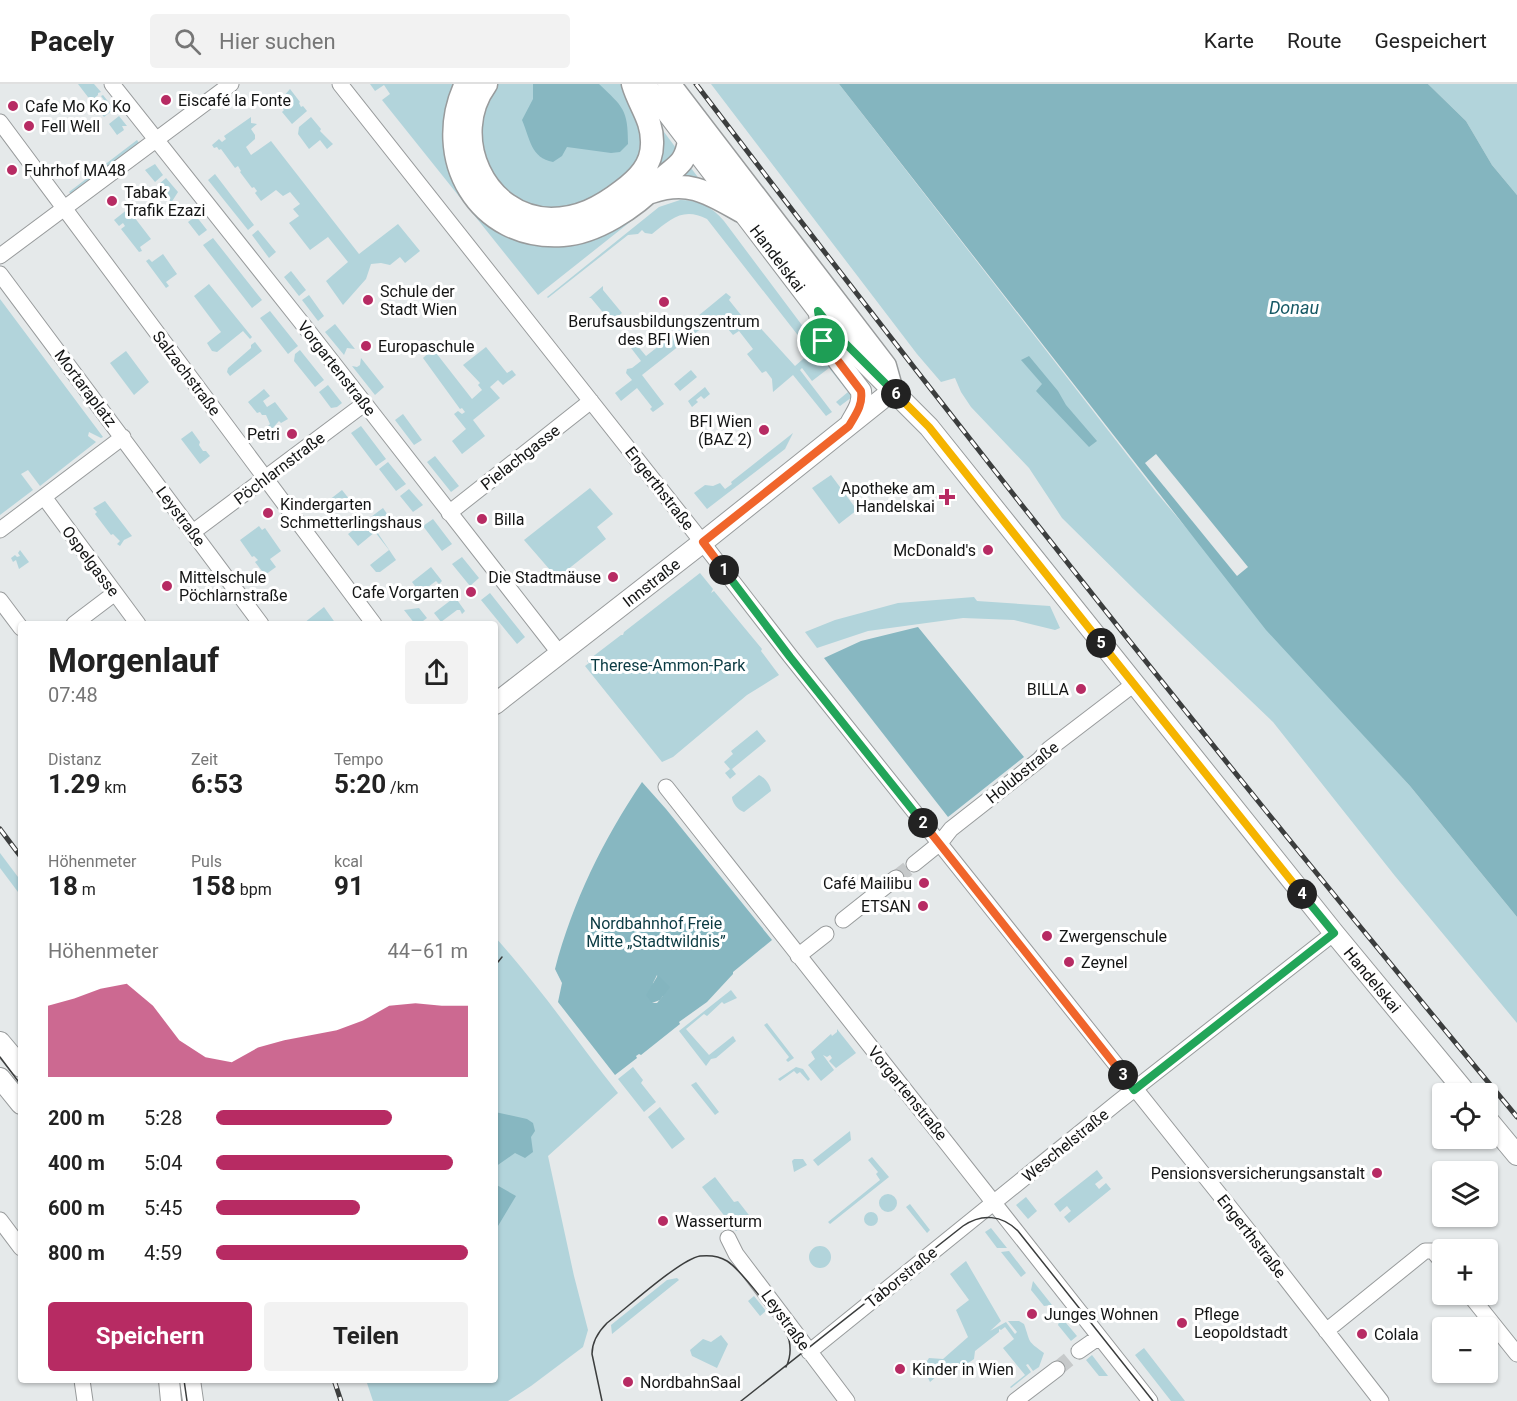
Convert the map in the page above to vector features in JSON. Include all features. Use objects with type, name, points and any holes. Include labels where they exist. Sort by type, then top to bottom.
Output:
[{"type":"highway","points":[[466,84],[456,109],[453,125],[456,159],[471,192],[483,207],[498,219],[531,233],[564,235],[580,232],[606,221],[649,192],[664,176],[684,161],[689,141]]},
{"type":"highway","points":[[486,84],[477,101],[470,126],[472,154],[478,171],[486,185],[508,205],[521,212],[548,219],[575,216],[601,205],[632,183],[646,168],[652,146],[650,120],[636,96],[633,84]]},
{"type":"highway","points":[[669,84],[885,366],[892,391]]},
{"type":"highway","points":[[649,192],[677,185],[693,188],[706,192],[741,211]]},
{"type":"main road","name":"Handelskai","points":[[645,84],[839,337],[929,427],[1334,933],[1458,1083]]},
{"type":"main road","points":[[818,311],[823,341],[861,391],[860,408],[849,426]]},
{"type":"main road","name":"Innstraße","points":[[498,703],[892,391]]},
{"type":"main road","points":[[0,1042],[18,1063]]},
{"type":"main road","points":[[7,1083],[18,1100]]},
{"type":"main road","points":[[1498,1131],[1517,1155]]},
{"type":"main road","points":[[169,1383],[171,1401]]},
{"type":"main road","points":[[190,1383],[193,1401]]},
{"type":"street","name":"Vorgartenstraße","points":[[112,84],[560,654]]},
{"type":"street","points":[[0,256],[231,84]]},
{"type":"street","name":"Engerthstraße","points":[[340,84],[703,542],[790,657],[1381,1401]]},
{"type":"street","name":"Salzachstraße","points":[[0,122],[372,621]]},
{"type":"street","name":"Mortaraplatz","points":[[0,274],[123,437],[0,530]]},
{"type":"street","name":"Pielachgasse","points":[[449,513],[591,401]]},
{"type":"street","name":"Pöchlarnstraße","points":[[193,532],[364,404]]},
{"type":"street","name":"Leystraße","points":[[123,437],[259,621]]},
{"type":"street","name":"Ospelgasse","points":[[44,497],[136,621]]},
{"type":"street","points":[[78,621],[115,593]]},
{"type":"street","points":[[0,600],[18,624]]},
{"type":"street","name":"Holubstraße","points":[[914,864],[940,843],[951,829],[1039,760],[1049,749],[1134,684]]},
{"type":"street","name":"Vorgartenstraße","points":[[666,787],[1150,1401]]},
{"type":"street","points":[[843,920],[896,878]]},
{"type":"street","name":"Weschelstraße","points":[[994,1202],[1334,933]]},
{"type":"street","points":[[798,956],[826,934]]},
{"type":"street","name":"Taborstraße","points":[[809,1352],[994,1202]]},
{"type":"street","points":[[0,1220],[18,1244]]},
{"type":"street","name":"Leystraße","points":[[728,1238],[733,1249],[847,1401]]},
{"type":"street","points":[[1326,1331],[1425,1251],[1432,1251]]},
{"type":"street","points":[[1477,1305],[1517,1354]]},
{"type":"street","points":[[1079,1351],[1099,1337]]},
{"type":"street","points":[[1015,1401],[1057,1369]]},
{"type":"street","points":[[82,1383],[85,1401]]},
{"type":"green space","points":[[78,84],[94,84],[101,92],[91,101]]},
{"type":"green space","points":[[370,84],[621,84],[661,128],[700,180],[654,203],[538,295],[382,100],[390,94],[384,85],[375,91]]},
{"type":"green space","points":[[533,84],[599,84],[619,104],[625,116],[628,144],[620,152],[611,153],[567,147],[562,156],[553,162],[546,160],[532,147],[522,120],[533,99]]},
{"type":"green space","points":[[711,84],[839,84],[1156,492],[1323,690],[1410,786],[1517,917],[1517,1023],[1395,876],[1273,722],[1062,518],[1029,468],[971,407],[955,378],[941,382],[917,354]]},
{"type":"green space","points":[[1428,84],[1517,84],[1517,195],[1492,165],[1466,121]]},
{"type":"green space","points":[[290,89],[301,107],[303,106],[307,111],[292,124],[282,112],[284,110],[280,109],[274,101],[283,97]]},
{"type":"green space","points":[[103,95],[114,109],[104,117],[92,103],[99,97],[102,101],[104,100],[101,96]]},
{"type":"green space","points":[[119,116],[127,126],[122,126],[124,130],[117,135],[109,124]]},
{"type":"green space","points":[[251,117],[251,123],[257,124],[251,129],[255,139],[246,147],[251,155],[271,141],[359,254],[398,224],[420,251],[405,263],[400,257],[390,265],[371,264],[366,279],[343,305],[326,281],[348,262],[328,237],[310,250],[289,223],[299,216],[293,209],[300,204],[290,192],[283,196],[276,190],[261,201],[255,193],[257,191],[254,187],[252,188],[238,166],[235,168],[221,149],[214,148],[212,145],[219,139],[222,142],[226,139],[224,136]]},
{"type":"green space","points":[[311,117],[321,129],[320,131],[333,144],[327,149],[320,140],[309,149],[298,134],[299,127]]},
{"type":"green space","points":[[137,140],[139,143],[71,194],[69,192]]},
{"type":"green space","points":[[155,164],[163,175],[155,182],[145,170]]},
{"type":"green space","points":[[215,174],[254,225],[248,230],[208,180]]},
{"type":"green space","points":[[166,178],[178,192],[171,203],[158,185]]},
{"type":"green space","points":[[680,200],[705,205],[724,221],[822,352],[818,356],[823,352],[851,389],[852,397],[840,406],[836,402],[848,392],[829,368],[812,381],[802,368],[800,370],[832,412],[826,416],[793,375],[773,392],[772,379],[766,371],[762,373],[747,354],[753,349],[739,331],[733,335],[717,316],[642,375],[664,404],[653,412],[650,409],[652,407],[637,388],[621,401],[615,393],[632,380],[626,373],[627,369],[641,361],[621,335],[626,332],[646,356],[726,293],[749,325],[754,321],[795,366],[811,352],[707,219],[691,214],[678,216],[652,234],[642,230],[638,234],[628,235],[547,297],[659,207]]},
{"type":"green space","points":[[128,209],[151,239],[140,247],[142,251],[139,252],[121,229],[125,226],[123,223],[119,226],[114,220]]},
{"type":"green space","points":[[196,216],[207,230],[199,236],[188,222]]},
{"type":"green space","points":[[258,230],[276,252],[269,258],[252,235]]},
{"type":"green space","points":[[213,238],[262,300],[252,308],[203,245]]},
{"type":"green space","points":[[163,254],[177,274],[166,282],[169,286],[166,288],[146,261],[149,259],[152,262]]},
{"type":"green space","points":[[291,271],[306,290],[299,296],[284,277]]},
{"type":"green space","points":[[209,284],[252,337],[250,339],[243,331],[217,352],[212,351],[207,343],[221,332],[194,296]]},
{"type":"green space","points":[[603,286],[603,290],[622,313],[611,322],[589,298]]},
{"type":"green space","points":[[309,295],[324,316],[318,321],[302,300]]},
{"type":"green space","points":[[0,299],[103,437],[89,432],[88,436],[96,442],[40,486],[28,470],[21,474],[33,490],[0,515]]},
{"type":"green space","points":[[270,311],[298,346],[288,354],[260,318]]},
{"type":"green space","points":[[335,324],[355,349],[347,348],[344,355],[325,332]]},
{"type":"green space","points":[[255,342],[262,351],[230,376],[227,372],[228,368]]},
{"type":"green space","points":[[486,347],[507,373],[512,370],[516,375],[503,385],[498,380],[490,387],[500,398],[473,420],[485,436],[462,454],[452,441],[466,429],[454,414],[458,411],[462,414],[465,412],[462,408],[460,409],[423,358],[433,349],[472,399],[482,390],[478,385],[480,383],[463,365]]},
{"type":"green space","points":[[300,350],[324,380],[315,387],[294,361],[295,354]]},
{"type":"green space","points":[[126,351],[149,382],[134,395],[110,363]]},
{"type":"green space","points":[[1029,356],[1097,441],[1089,447],[1036,391],[1042,384],[1021,360]]},
{"type":"green space","points":[[361,358],[384,387],[375,395],[352,366],[360,365]]},
{"type":"green space","points":[[691,370],[697,377],[680,391],[674,384]]},
{"type":"green space","points":[[328,385],[342,403],[337,407],[331,408],[319,392]]},
{"type":"green space","points":[[705,387],[710,394],[704,399],[701,396],[692,407],[688,401]]},
{"type":"green space","points":[[264,389],[270,396],[263,401],[267,407],[275,402],[288,419],[281,423],[279,421],[270,431],[267,427],[270,424],[266,415],[257,413],[248,402]]},
{"type":"green space","points":[[403,414],[422,440],[414,445],[395,420]]},
{"type":"green space","points":[[361,426],[386,459],[376,466],[351,433]]},
{"type":"green space","points":[[192,431],[203,451],[210,456],[200,464],[181,439]]},
{"type":"green space","points":[[793,433],[785,449],[707,509],[694,493],[705,485],[713,486],[720,483],[725,489]]},
{"type":"green space","points":[[435,456],[459,486],[451,492],[427,462]]},
{"type":"green space","points":[[388,462],[406,484],[396,491],[379,469]]},
{"type":"green space","points":[[831,475],[857,510],[839,524],[812,488]]},
{"type":"green space","points":[[590,488],[613,514],[597,527],[606,539],[557,578],[524,540]]},
{"type":"green space","points":[[409,489],[423,505],[413,512],[400,496]]},
{"type":"green space","points":[[342,490],[350,500],[332,513],[324,504]]},
{"type":"green space","points":[[105,501],[132,536],[124,540],[120,546],[117,544],[120,541],[113,534],[111,535],[93,508]]},
{"type":"green space","points":[[383,508],[392,521],[371,523],[396,560],[380,572],[376,572],[370,565],[389,550],[375,532],[358,546],[348,534]]},
{"type":"green space","points":[[433,519],[452,544],[442,551],[423,526]]},
{"type":"green space","points":[[259,526],[262,530],[265,528],[281,551],[270,559],[276,567],[265,575],[255,562],[258,560],[252,557],[240,540]]},
{"type":"green space","points":[[20,550],[29,562],[19,569],[16,560],[13,562],[11,558],[15,555],[20,556],[18,553]]},
{"type":"green space","points":[[462,557],[479,578],[470,586],[452,564]]},
{"type":"green space","points":[[431,567],[442,581],[439,584],[436,581],[420,593],[412,582]]},
{"type":"green space","name":"Therese-Ammon-Park","points":[[700,573],[713,589],[711,593],[714,591],[762,649],[761,651],[779,675],[747,695],[673,757],[662,762],[585,666],[589,663],[587,661]]},
{"type":"green space","points":[[490,593],[525,637],[517,644],[481,600]]},
{"type":"green space","points":[[455,597],[465,611],[462,614],[460,610],[457,610],[442,621],[434,613]]},
{"type":"green space","points":[[974,597],[977,601],[1050,606],[1060,628],[1055,630],[1014,620],[963,618],[868,631],[817,648],[805,632],[835,620],[898,603]]},
{"type":"green space","points":[[324,607],[334,621],[306,621]]},
{"type":"green space","points":[[419,608],[427,618],[423,621],[413,621],[404,610]]},
{"type":"green space","points":[[918,627],[1024,757],[948,817],[824,658],[861,641]]},
{"type":"green space","points":[[757,730],[766,741],[732,769],[736,774],[730,779],[725,773],[730,769],[724,762],[733,754],[731,751]]},
{"type":"green space","points":[[759,775],[770,786],[771,791],[744,812],[734,804],[732,797]]},
{"type":"green space","name":"Nordbahnhof Freie Mitte „Stadtwildnis”","points":[[642,782],[772,940],[733,972],[707,1002],[679,1022],[680,1024],[641,1055],[636,1056],[637,1058],[615,1075],[558,1002],[562,983],[555,969],[580,895],[614,826]],"holes":[[[657,975],[663,996],[657,1003],[652,1003],[653,983]]]},
{"type":"green space","points":[[0,853],[18,877],[18,892],[0,868]]},
{"type":"green space","points":[[498,941],[618,1093],[548,1156],[588,1330],[583,1347],[508,1401],[373,1401],[367,1383],[498,1383]]},
{"type":"green space","points":[[731,990],[737,998],[724,1004],[722,1002],[707,1016],[704,1014],[686,1029],[709,1055],[733,1036],[736,1041],[716,1058],[711,1059],[706,1066],[679,1031]]},
{"type":"green space","points":[[767,1023],[794,1058],[788,1062],[786,1060],[789,1057],[764,1025]]},
{"type":"green space","points":[[837,1029],[856,1053],[836,1068],[829,1061],[832,1058],[830,1055],[827,1057],[823,1055],[834,1070],[821,1081],[808,1065],[815,1059],[811,1052],[831,1034],[832,1036],[837,1032]]},
{"type":"green space","points":[[633,1067],[643,1080],[641,1083],[656,1102],[644,1112],[618,1079]]},
{"type":"green space","points":[[796,1067],[803,1069],[810,1079],[808,1081],[800,1072],[797,1074],[794,1071],[780,1081],[778,1079]]},
{"type":"green space","points":[[696,1082],[719,1112],[715,1115],[691,1085]]},
{"type":"green space","points":[[660,1107],[685,1139],[672,1149],[648,1117]]},
{"type":"green space","points":[[498,1113],[527,1119],[533,1123],[535,1131],[531,1137],[533,1152],[525,1158],[515,1153],[498,1165]]},
{"type":"green space","points":[[850,1131],[851,1140],[818,1166],[813,1160]]},
{"type":"green space","points":[[872,1157],[889,1177],[830,1224],[828,1222],[880,1180],[876,1174],[878,1172],[868,1160]]},
{"type":"green space","points":[[803,1159],[807,1165],[794,1172],[792,1161]]},
{"type":"green space","points":[[1097,1170],[1103,1178],[1095,1184],[1099,1189],[1106,1183],[1111,1189],[1069,1223],[1064,1217],[1071,1211],[1067,1206],[1060,1212],[1054,1204]]},
{"type":"green space","points":[[715,1177],[734,1202],[738,1201],[752,1219],[736,1231],[702,1187]]},
{"type":"green space","points":[[498,1186],[516,1196],[498,1226]]},
{"type":"green space","points":[[888,1194],[894,1197],[897,1203],[894,1209],[888,1212],[882,1209],[879,1203],[882,1197]]},
{"type":"green space","points":[[1026,1197],[1037,1211],[1028,1219],[1016,1205]]},
{"type":"green space","points":[[910,1204],[930,1230],[927,1233],[906,1207]]},
{"type":"green space","points":[[868,1212],[874,1212],[878,1219],[874,1226],[868,1226],[864,1222],[864,1216]]},
{"type":"green space","points":[[991,1228],[1007,1248],[997,1248],[985,1232]]},
{"type":"green space","points":[[820,1246],[828,1249],[831,1257],[828,1265],[820,1268],[812,1265],[809,1257],[812,1249]]},
{"type":"green space","points":[[1009,1251],[1026,1273],[1021,1277],[1001,1252]]},
{"type":"green space","points":[[966,1261],[1001,1321],[990,1331],[1006,1322],[1015,1334],[1017,1332],[1008,1321],[1019,1321],[1024,1324],[1032,1343],[1044,1353],[1039,1367],[1033,1371],[1028,1364],[1026,1365],[1031,1372],[1011,1388],[1025,1375],[1003,1348],[1014,1339],[1005,1327],[999,1329],[999,1332],[975,1351],[974,1359],[963,1364],[952,1363],[930,1382],[923,1367],[929,1358],[943,1359],[968,1337],[956,1310],[969,1300],[950,1274]]},
{"type":"green space","points":[[677,1278],[679,1280],[612,1334],[611,1325],[667,1280]]},
{"type":"green space","points":[[1033,1281],[1052,1305],[1044,1306],[1031,1290]]},
{"type":"green space","points":[[754,1296],[766,1311],[760,1316],[748,1301]]},
{"type":"green space","points":[[1061,1317],[1077,1336],[1071,1341],[1058,1325]]},
{"type":"green space","points":[[721,1335],[728,1344],[717,1368],[692,1356],[690,1350],[703,1339],[711,1342]]},
{"type":"green space","points":[[1144,1348],[1185,1401],[1171,1401],[1135,1355]]},
{"type":"green space","points":[[1092,1355],[1108,1376],[1099,1376],[1086,1360]]},
{"type":"water","name":"Donau","points":[[839,84],[1428,84],[1466,121],[1492,165],[1517,195],[1517,917],[1410,786],[1266,630]]},
{"type":"water","points":[[632,934],[647,935],[650,942],[637,948],[630,946],[624,942]]},
{"type":"water","points":[[658,975],[670,987],[660,1000],[652,1003],[646,995]]},
{"type":"pier","points":[[1156,454],[1248,567],[1237,576],[1145,463]]},
{"type":"tunnel","points":[[896,878],[914,864]]},
{"type":"tunnel","points":[[1057,1369],[1079,1351]]},
{"type":"tram line","points":[[498,962],[502,957]]},
{"type":"tram line","points":[[0,1057],[18,1081]]},
{"type":"tram line","points":[[741,1401],[963,1226],[985,1218],[999,1219],[1018,1231],[1153,1401]]},
{"type":"tram line","points":[[602,1401],[592,1354],[598,1333],[607,1323],[667,1275],[691,1259],[700,1256],[714,1256],[727,1261],[761,1298],[789,1340],[790,1354],[786,1367]]},
{"type":"tram line","points":[[184,1383],[187,1401]]},
{"type":"railway","points":[[696,84],[897,346],[1101,605],[1517,1117]]},
{"type":"railway","points":[[0,829],[18,853]]},
{"type":"railway","points":[[335,1383],[341,1401]]},
{"type":"place","name":"Eiscafé la Fonte","points":[[166,100]]},
{"type":"place","name":"Cafe Mo Ko Ko","points":[[13,106]]},
{"type":"place","name":"Fell Well","points":[[29,126]]},
{"type":"place","name":"Fuhrhof MA48","points":[[12,170]]},
{"type":"place","name":"Tabak Trafik Ezazi","points":[[112,201]]},
{"type":"place","name":"Schule der Stadt Wien","points":[[368,300]]},
{"type":"place","name":"Berufsausbildungszentrum des BFI Wien","points":[[664,302]]},
{"type":"place","name":"Europaschule","points":[[366,346]]},
{"type":"place","name":"BFI Wien (BAZ 2)","points":[[764,430]]},
{"type":"place","name":"Petri","points":[[292,434]]},
{"type":"place","name":"Apotheke am Handelskai","points":[[947,497]]},
{"type":"place","name":"Kindergarten Schmetterlingshaus","points":[[268,513]]},
{"type":"place","name":"Billa","points":[[482,519]]},
{"type":"place","name":"McDonald's","points":[[988,550]]},
{"type":"place","name":"Die Stadtmäuse","points":[[613,577]]},
{"type":"place","name":"Mittelschule Pöchlarnstraße","points":[[167,586]]},
{"type":"place","name":"Cafe Vorgarten","points":[[471,592]]},
{"type":"place","name":"BILLA","points":[[1081,689]]},
{"type":"place","name":"Café Mailibu","points":[[924,883]]},
{"type":"place","name":"ETSAN","points":[[923,906]]},
{"type":"place","name":"Zwergenschule","points":[[1047,936]]},
{"type":"place","name":"Zeynel","points":[[1069,962]]},
{"type":"place","name":"Pensionsversicherungsanstalt","points":[[1377,1173]]},
{"type":"place","name":"Wasserturm","points":[[663,1221]]},
{"type":"place","name":"Junges Wohnen","points":[[1032,1314]]},
{"type":"place","name":"Pflege Leopoldstadt","points":[[1182,1323]]},
{"type":"place","name":"Colala","points":[[1362,1334]]},
{"type":"place","name":"Kinder in Wien","points":[[900,1369]]},
{"type":"place","name":"NordbahnSaal","points":[[628,1382]]},
{"type":"route","points":[[818,311],[839,337],[929,427],[1334,933],[1134,1090],[790,657],[703,542],[849,426],[860,408],[861,391],[823,341],[818,311]]}]
